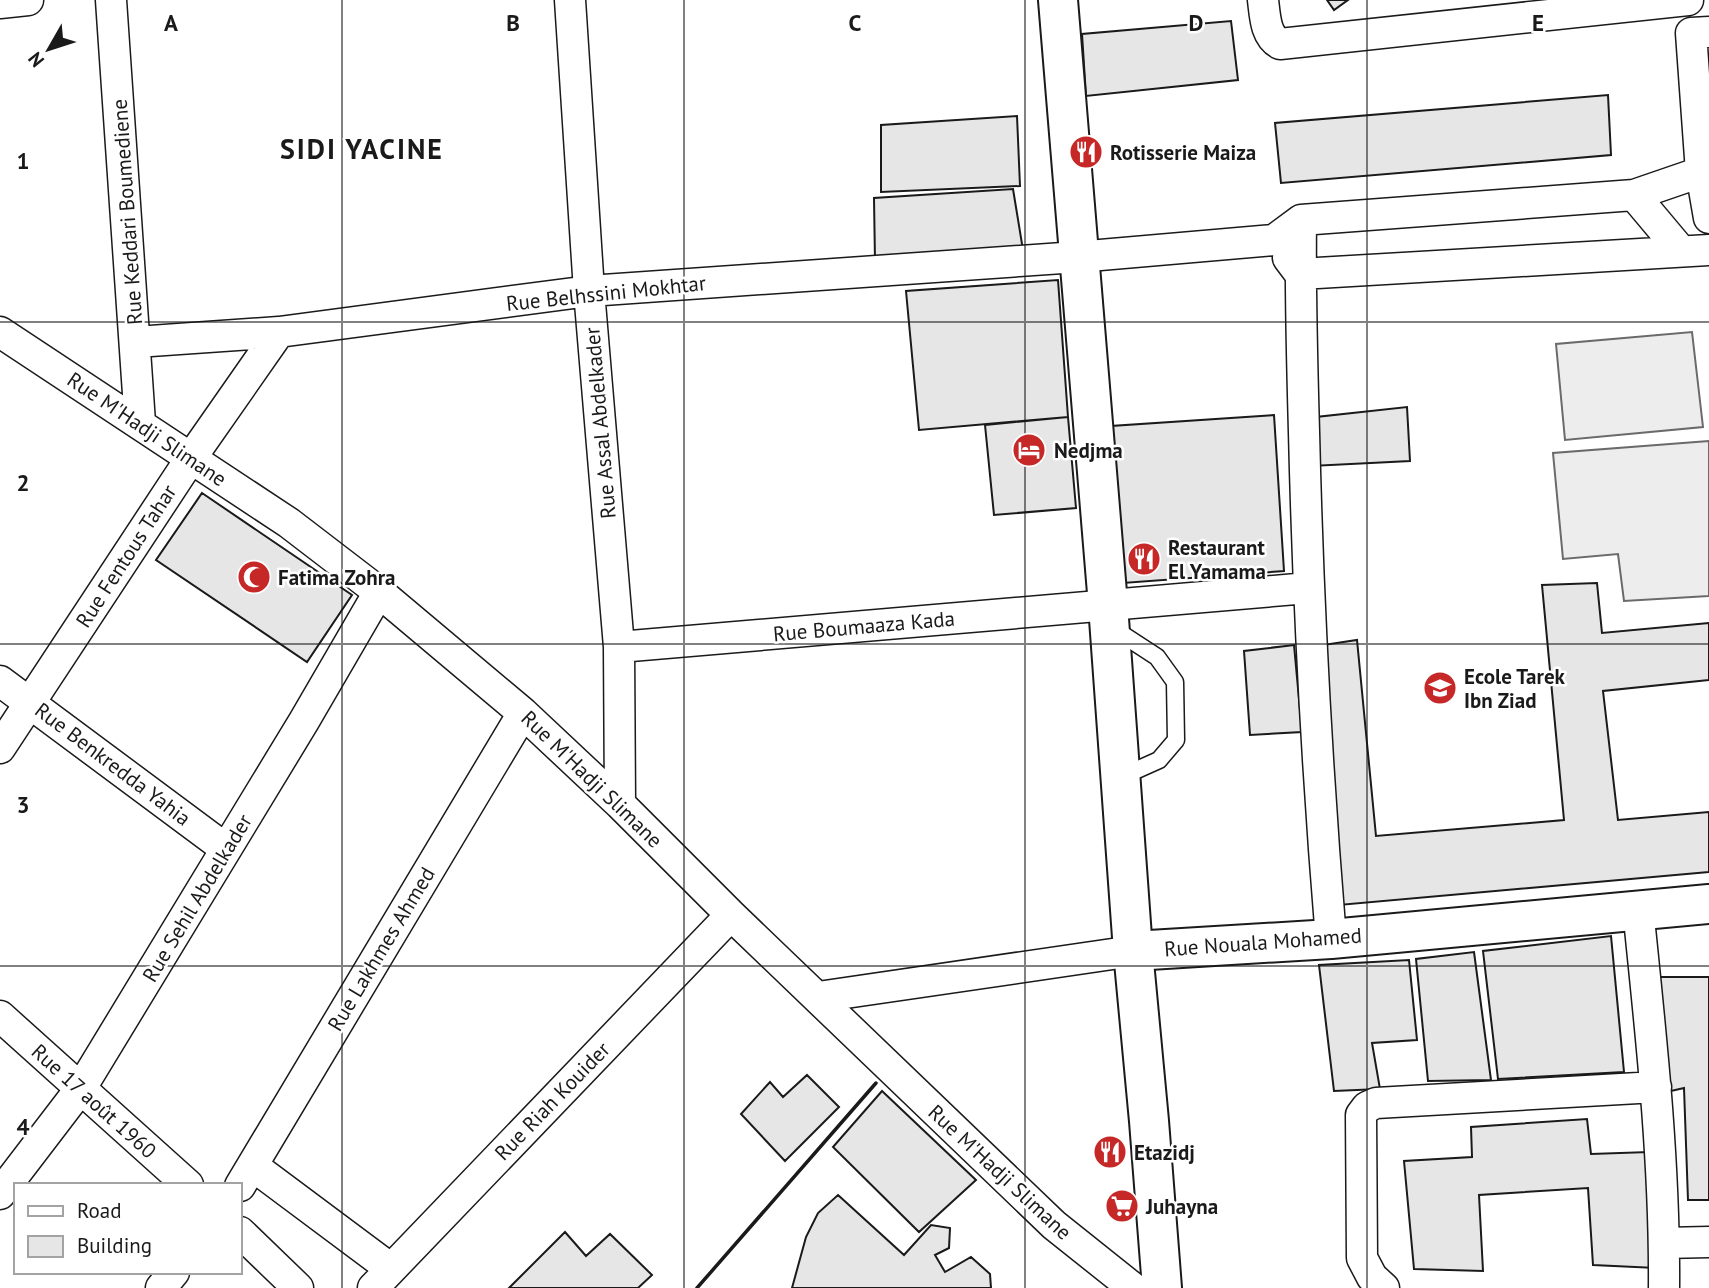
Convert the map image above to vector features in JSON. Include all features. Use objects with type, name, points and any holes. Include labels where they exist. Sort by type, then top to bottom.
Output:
[{"type":"main road","points":[[1058,0],[1161,1288]]},
{"type":"main road","name":"Rue Nouala Mohamed","points":[[1133,951],[1331,939],[1709,904]]},
{"type":"street","points":[[0,3],[28,0]]},
{"type":"street","name":"Rue Keddari Boumediene","points":[[111,0],[140,424]]},
{"type":"street","name":"Rue Assal Abdelkader","points":[[570,0],[589,291],[619,647],[620,804]]},
{"type":"street","points":[[1263,0],[1268,29],[1272,39],[1280,44],[1688,0]]},
{"type":"street","points":[[1709,32],[1691,33],[1701,172],[1709,218]]},
{"type":"street","points":[[1300,274],[1274,240],[1301,220],[1634,195],[1701,172]]},
{"type":"street","points":[[1634,195],[1695,251]]},
{"type":"street","points":[[1301,220],[1308,588],[1331,939]]},
{"type":"street","name":"Rue Belhssini Mokhtar","points":[[136,342],[279,332],[589,291],[1077,257],[1274,240]]},
{"type":"street","points":[[1300,274],[1695,251]]},
{"type":"street","name":"Rue M'Hadji Slimane","points":[[0,331],[289,523],[379,592],[523,713],[1054,1225],[1133,1288]]},
{"type":"street","name":"Rue Fentous Tahar","points":[[0,748],[191,457],[279,332]]},
{"type":"street","name":"Rue Boumaaza Kada","points":[[619,647],[1109,615],[1308,588]]},
{"type":"street","name":"Rue Sehil Abdelkader","points":[[0,1194],[81,1088],[379,592]]},
{"type":"street","name":"Rue Benkredda Yahia","points":[[0,681],[226,849]]},
{"type":"street","name":"Rue Lakhmes Ahmed","points":[[246,1176],[523,713]]},
{"type":"street","points":[[1638,909],[1656,1087],[1664,1288]]},
{"type":"street","name":"Rue Riah Kouider","points":[[382,1278],[731,915]]},
{"type":"street","name":"Rue Nouala Mohamed","points":[[818,997],[1133,951]]},
{"type":"street","name":"Rue 17 août 1960","points":[[0,1016],[186,1183]]},
{"type":"street","points":[[1384,1288],[1372,1277],[1362,1258],[1361,1115],[1367,1107],[1376,1103],[1656,1087]]},
{"type":"street","points":[[246,1176],[382,1278]]},
{"type":"street","points":[[242,1235],[298,1288]]},
{"type":"street","points":[[1664,1243],[1709,1242]]},
{"type":"street","points":[[161,1288],[172,1274]]},
{"type":"lane","points":[[1109,615],[1157,657],[1175,682],[1176,740],[1158,760],[1121,777]]},
{"type":"shaded area","points":[[1692,332],[1703,427],[1565,440],[1556,344]]},
{"type":"shaded area","points":[[1709,441],[1709,596],[1624,601],[1618,554],[1563,559],[1553,453]]},
{"type":"building","points":[[1327,0],[1348,0],[1334,10]]},
{"type":"building","points":[[1231,21],[1238,80],[1086,96],[1082,34]]},
{"type":"building","points":[[1608,95],[1611,155],[1281,183],[1275,123]]},
{"type":"building","points":[[1017,116],[1020,186],[881,192],[881,125]]},
{"type":"building","points":[[1013,189],[1023,250],[875,261],[874,198]]},
{"type":"building","points":[[1058,280],[1068,417],[919,430],[906,291]]},
{"type":"building","points":[[1407,407],[1410,461],[1311,466],[1307,418]]},
{"type":"building","points":[[1274,415],[1284,571],[1123,583],[1111,426]]},
{"type":"building","name":"Nedjma","points":[[1068,417],[1076,508],[994,515],[985,425]]},
{"type":"building","name":"Fatima Zohra","points":[[202,493],[352,595],[307,662],[156,560]]},
{"type":"building","points":[[1597,583],[1602,633],[1709,623],[1709,680],[1603,691],[1618,820],[1709,812],[1709,872],[1339,905],[1323,645],[1357,640],[1376,836],[1564,820],[1542,585]]},
{"type":"building","points":[[1294,645],[1302,732],[1250,735],[1244,651]]},
{"type":"building","points":[[1611,936],[1624,1072],[1498,1079],[1483,951]]},
{"type":"building","points":[[1474,952],[1491,1080],[1428,1081],[1416,959]]},
{"type":"building","points":[[1409,960],[1417,1040],[1372,1043],[1380,1089],[1334,1091],[1319,965]]},
{"type":"building","points":[[1656,977],[1709,977],[1709,1200],[1688,1200],[1684,1088],[1662,1093]]},
{"type":"building","points":[[807,1075],[839,1107],[785,1161],[741,1114],[770,1082],[783,1097]]},
{"type":"building","points":[[882,1091],[976,1180],[919,1232],[833,1147]]},
{"type":"building","points":[[1587,1119],[1591,1154],[1649,1152],[1656,1268],[1593,1265],[1588,1188],[1479,1195],[1483,1271],[1414,1269],[1404,1161],[1472,1157],[1471,1127]]},
{"type":"building","points":[[838,1195],[904,1255],[931,1225],[950,1228],[949,1248],[935,1255],[945,1272],[971,1257],[990,1274],[991,1288],[792,1288],[806,1237],[818,1213]]},
{"type":"building","points":[[565,1232],[586,1256],[610,1234],[652,1275],[638,1288],[509,1288]]},
{"type":"wall","points":[[697,1288],[876,1083]]},
{"type":"place","name":"Rotisserie Maiza","points":[[1086,152]]},
{"type":"place","name":"Nedjma","points":[[1029,450]]},
{"type":"place","name":"Restaurant El Yamama","points":[[1144,559]]},
{"type":"place","name":"Fatima Zohra","points":[[254,577]]},
{"type":"place","name":"Ecole Tarek Ibn Ziad","points":[[1440,688]]},
{"type":"place","name":"Etazidj","points":[[1110,1152]]},
{"type":"place","name":"Juhayna","points":[[1122,1206]]},
{"type":"district","name":"SIDI YACINE","points":[[362,148]]}]
